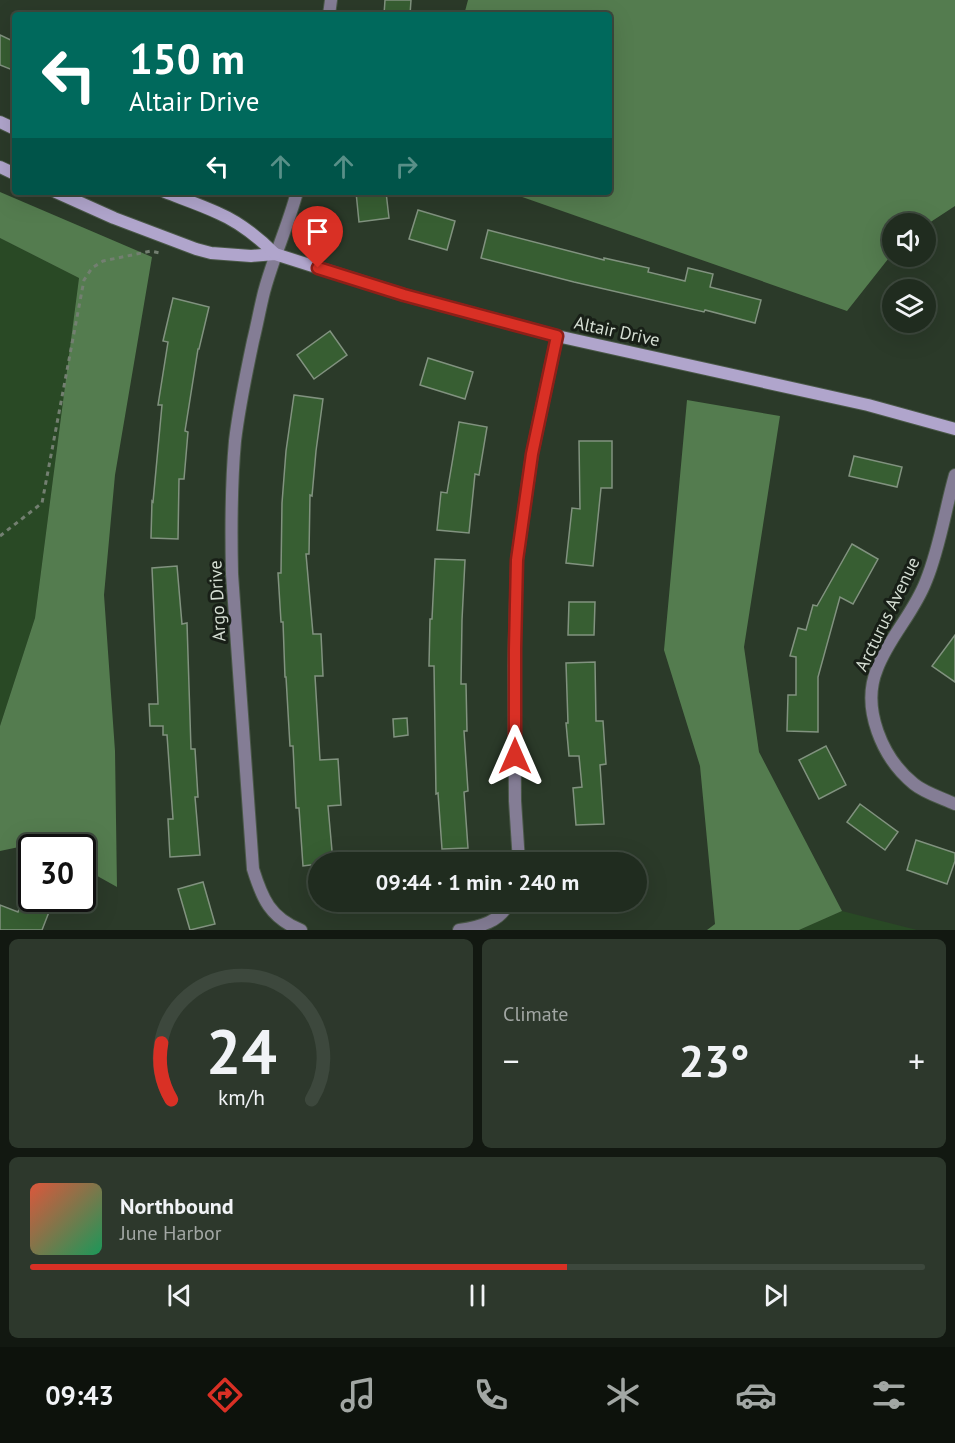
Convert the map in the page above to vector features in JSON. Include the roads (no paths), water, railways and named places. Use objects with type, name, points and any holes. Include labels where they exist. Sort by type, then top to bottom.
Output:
[{"type":"street","name":"Altair Drive","points":[[63,195],[114,218],[211,253],[251,256],[275,254],[404,295],[557,336],[868,405],[955,429]]},
{"type":"street","name":"Altair Drive","points":[[173,195],[219,213],[248,231],[275,254]]},
{"type":"street","name":"Argo Drive","points":[[296,195],[275,254],[250,353],[237,431],[232,502],[232,574],[253,869],[265,901],[274,914],[301,930]]},
{"type":"street","points":[[518,852],[515,801],[514,688],[517,560],[532,454],[557,336]]},
{"type":"street","name":"Arcturus Avenue","points":[[955,475],[941,534],[926,581],[916,604],[876,669],[871,689],[876,727],[889,757],[914,784],[955,804]]},
{"type":"street","points":[[459,930],[476,928],[496,919],[502,912]]}]
